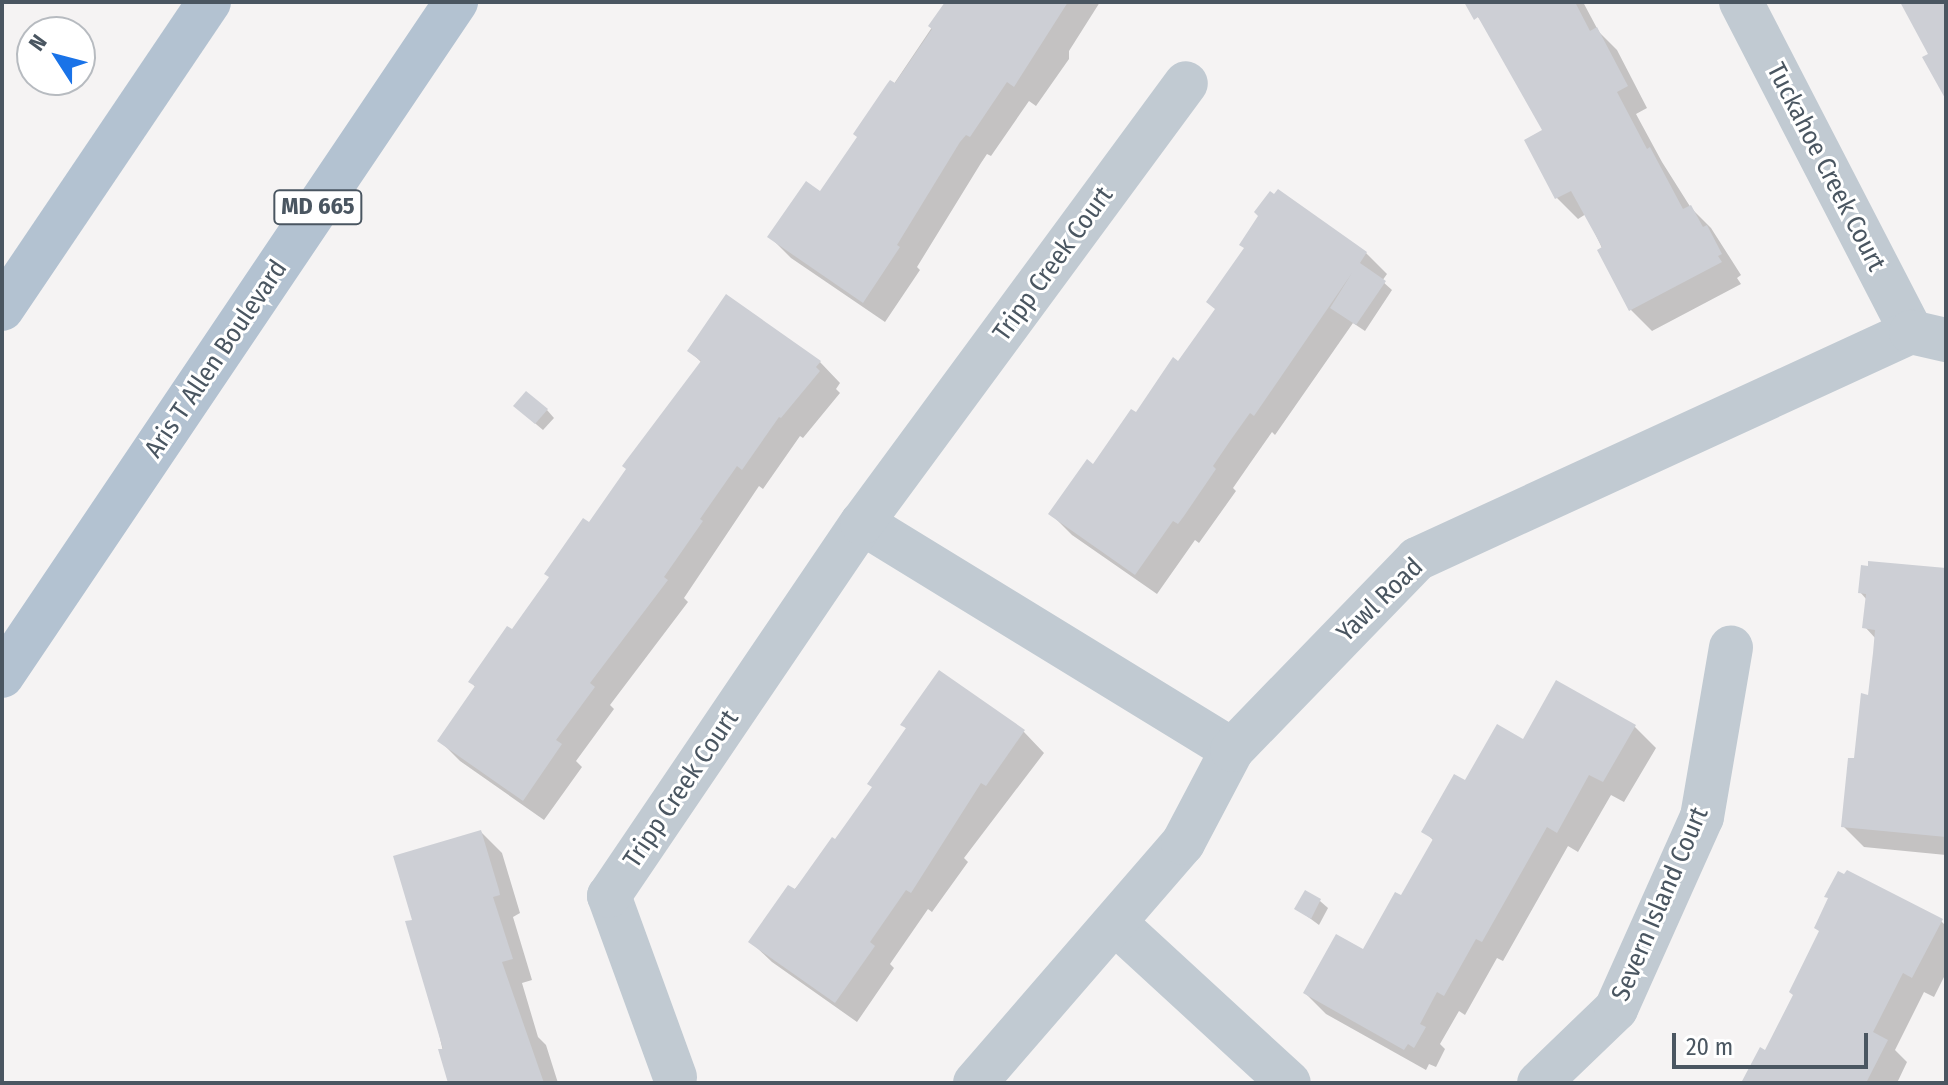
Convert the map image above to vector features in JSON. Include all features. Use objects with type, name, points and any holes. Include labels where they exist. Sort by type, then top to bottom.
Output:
[{"type":"main road","points":[[2,309],[209,2]]},
{"type":"main road","name":"Aris T Allen Boulevard","points":[[2,676],[456,2]]},
{"type":"street","name":"Tuckahoe Creek Court","points":[[1741,2],[1929,336]]},
{"type":"street","name":"Tripp Creek Court","points":[[675,1077],[609,896],[862,523],[1186,83]]},
{"type":"street","name":"Yawl Road","points":[[975,1083],[1183,843],[1232,750],[1417,559],[1929,336]]},
{"type":"street","points":[[862,523],[1232,750]]},
{"type":"street","name":"Severn Island Court","points":[[1539,1083],[1616,1009],[1702,817],[1731,647]]},
{"type":"street","points":[[1115,923],[1289,1083]]},
{"type":"building","points":[[945,2],[1068,2],[1014,87],[1007,82],[970,137],[966,135],[960,142],[897,245],[900,247],[863,303],[767,237],[806,181],[820,191],[857,137],[853,134],[887,84],[890,80],[895,83],[932,29],[928,26]]},
{"type":"building","points":[[1464,2],[1575,2],[1590,31],[1597,27],[1628,86],[1617,92],[1647,149],[1650,147],[1683,209],[1691,205],[1703,227],[1707,225],[1722,254],[1718,256],[1722,262],[1629,311],[1597,250],[1602,247],[1571,191],[1555,199],[1524,140],[1542,130],[1478,17],[1474,20]]},
{"type":"building","points":[[1900,2],[1946,2],[1946,100],[1922,57],[1928,54]]},
{"type":"building","points":[[1278,189],[1367,252],[1360,263],[1386,281],[1356,325],[1330,308],[1352,273],[1254,416],[1250,413],[1230,441],[1213,466],[1216,469],[1184,516],[1178,524],[1173,521],[1135,575],[1048,514],[1087,459],[1093,464],[1131,409],[1136,412],[1173,357],[1178,361],[1215,309],[1206,302],[1244,248],[1239,245],[1258,216],[1254,212],[1270,191],[1274,194]]},
{"type":"building","points":[[726,294],[821,361],[816,367],[820,371],[779,417],[742,470],[737,466],[700,519],[703,521],[664,577],[668,580],[590,683],[595,687],[556,740],[562,744],[523,801],[437,741],[475,686],[468,682],[507,626],[512,629],[549,577],[544,574],[583,518],[589,522],[626,469],[622,466],[701,361],[687,351]]},
{"type":"building","points":[[526,391],[548,409],[535,424],[513,406]]},
{"type":"building","points":[[1868,561],[1946,568],[1946,837],[1841,827],[1848,758],[1854,758],[1861,693],[1868,695],[1873,653],[1875,630],[1862,628],[1866,594],[1858,593],[1861,565],[1868,566]]},
{"type":"building","points":[[939,670],[1025,730],[986,786],[981,783],[911,893],[906,890],[870,942],[875,946],[835,1003],[748,942],[788,885],[795,889],[872,787],[867,784],[906,728],[900,725]]},
{"type":"building","points":[[1556,680],[1636,725],[1603,782],[1589,775],[1557,833],[1547,827],[1482,942],[1476,939],[1444,996],[1437,992],[1420,1024],[1426,1027],[1414,1048],[1408,1044],[1404,1050],[1303,993],[1336,934],[1363,949],[1395,892],[1401,895],[1433,839],[1421,832],[1454,774],[1465,780],[1497,724],[1523,739]]},
{"type":"building","points":[[481,830],[500,895],[493,897],[513,959],[502,962],[544,1083],[448,1083],[438,1049],[443,1049],[405,921],[412,920],[393,856]]},
{"type":"building","points":[[1847,870],[1943,919],[1912,978],[1903,973],[1873,1032],[1888,1040],[1866,1083],[1741,1083],[1760,1047],[1765,1050],[1793,995],[1789,992],[1819,931],[1814,928],[1828,898],[1824,897],[1838,871],[1844,874]]},
{"type":"building","points":[[1305,890],[1321,899],[1311,919],[1294,909]]}]
